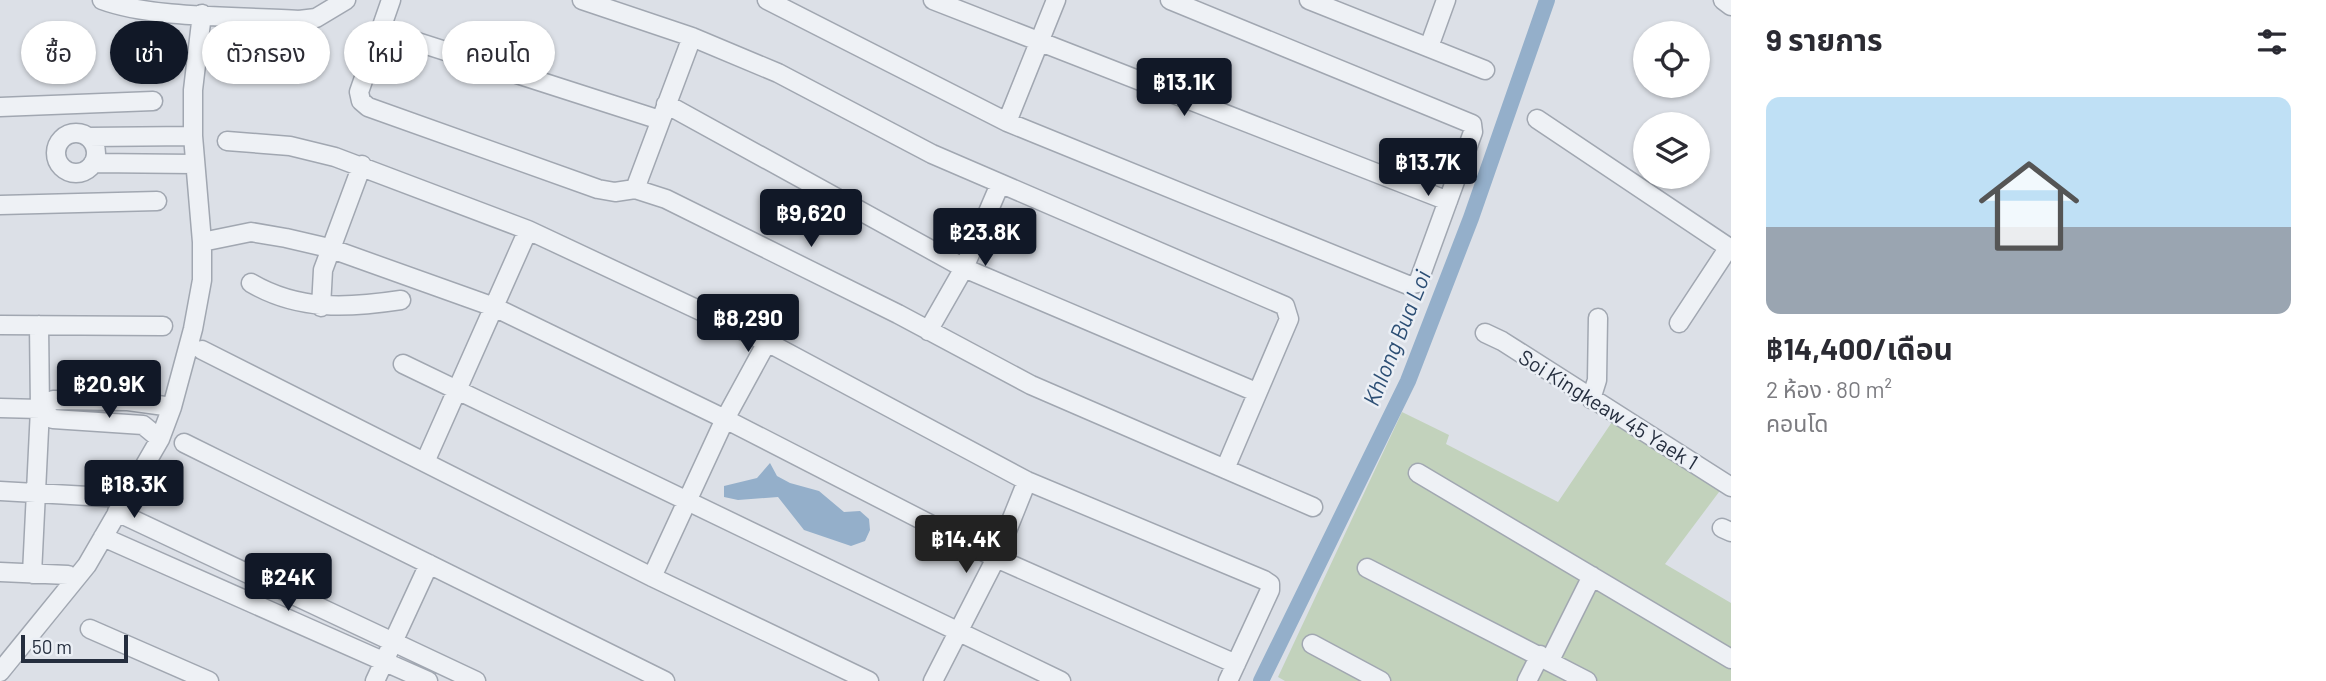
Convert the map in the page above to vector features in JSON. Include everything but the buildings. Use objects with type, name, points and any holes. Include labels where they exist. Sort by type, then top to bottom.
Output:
[{"type":"street","points":[[102,0],[120,7],[160,6],[316,18],[346,0]]},
{"type":"street","points":[[383,21],[391,0]]},
{"type":"street","points":[[582,0],[692,37],[778,73],[932,154],[1285,306],[1289,319],[1225,469]]},
{"type":"street","points":[[766,0],[1007,122],[1408,285],[1418,283],[1473,132],[1469,121],[1170,0]]},
{"type":"street","points":[[933,0],[1448,201]]},
{"type":"street","points":[[1007,122],[1056,0]]},
{"type":"street","points":[[1309,0],[1485,71]]},
{"type":"street","points":[[1429,47],[1446,0]]},
{"type":"street","points":[[1723,0],[1731,6]]},
{"type":"street","points":[[0,672],[87,565],[160,439],[172,407],[193,329],[202,280],[202,242],[193,136],[194,9]]},
{"type":"street","points":[[635,189],[692,37]]},
{"type":"street","points":[[428,44],[663,112],[964,268],[1256,392]]},
{"type":"street","points":[[362,84],[359,92],[361,101],[368,107],[598,189],[615,192],[635,189],[678,205],[1031,385],[1313,507]]},
{"type":"street","points":[[0,107],[153,101]]},
{"type":"street","points":[[76,105],[81,135],[96,149],[86,168],[79,204]]},
{"type":"street","points":[[1537,119],[1730,248],[1679,323]]},
{"type":"street","points":[[193,136],[81,135],[60,141],[56,155],[64,169],[194,164]]},
{"type":"street","points":[[227,141],[290,146],[362,165],[528,230],[767,342],[1027,481],[1270,584],[1228,681]]},
{"type":"street","points":[[321,307],[320,284],[329,248],[362,165]]},
{"type":"street","points":[[928,331],[964,268],[1000,184]]},
{"type":"street","points":[[0,205],[157,201]]},
{"type":"street","points":[[425,462],[528,230]]},
{"type":"street","points":[[202,242],[251,232],[329,248],[494,307],[725,419],[996,558],[1236,664]]},
{"type":"street","points":[[251,283],[290,301],[321,307],[355,307],[401,300]]},
{"type":"street","points":[[1591,399],[1597,380],[1598,318]]},
{"type":"street","points":[[0,325],[163,326]]},
{"type":"street","points":[[32,574],[40,409],[39,325]]},
{"type":"street","name":"Soi Kingkeaw 45 Yaek 1","points":[[1485,333],[1503,341],[1731,488]]},
{"type":"street","points":[[652,577],[725,419],[767,342]]},
{"type":"street","points":[[202,350],[652,577],[869,681]]},
{"type":"street","points":[[403,364],[1061,681]]},
{"type":"street","points":[[0,408],[40,409],[53,400],[128,401],[172,407]]},
{"type":"street","points":[[40,409],[53,419],[128,421],[143,425],[160,439]]},
{"type":"street","points":[[184,443],[665,681]]},
{"type":"street","points":[[1418,474],[1731,659]]},
{"type":"street","points":[[933,681],[996,558],[1027,481]]},
{"type":"street","points":[[0,492],[106,497]]},
{"type":"street","points":[[117,512],[476,681]]},
{"type":"street","points":[[103,537],[428,681]]},
{"type":"street","points":[[374,681],[429,564]]},
{"type":"street","points":[[1367,568],[1545,657],[1587,681]]},
{"type":"street","points":[[0,572],[68,575]]},
{"type":"street","points":[[1527,681],[1545,657],[1591,576]]},
{"type":"street","points":[[90,629],[209,681]]},
{"type":"street","points":[[1312,644],[1381,681]]},
{"type":"green space","points":[[1402,412],[1449,435],[1446,444],[1558,502],[1616,416],[1725,484],[1665,564],[1731,603],[1731,681],[1285,681],[1278,677]]},
{"type":"water","points":[[770,463],[777,476],[790,483],[819,491],[844,512],[860,511],[869,519],[870,530],[865,541],[851,546],[804,530],[778,497],[738,500],[724,497],[724,486],[757,478]]},
{"type":"waterway","name":"Khlong Bua Loi","points":[[1261,681],[1408,381],[1471,218],[1547,0]]}]
